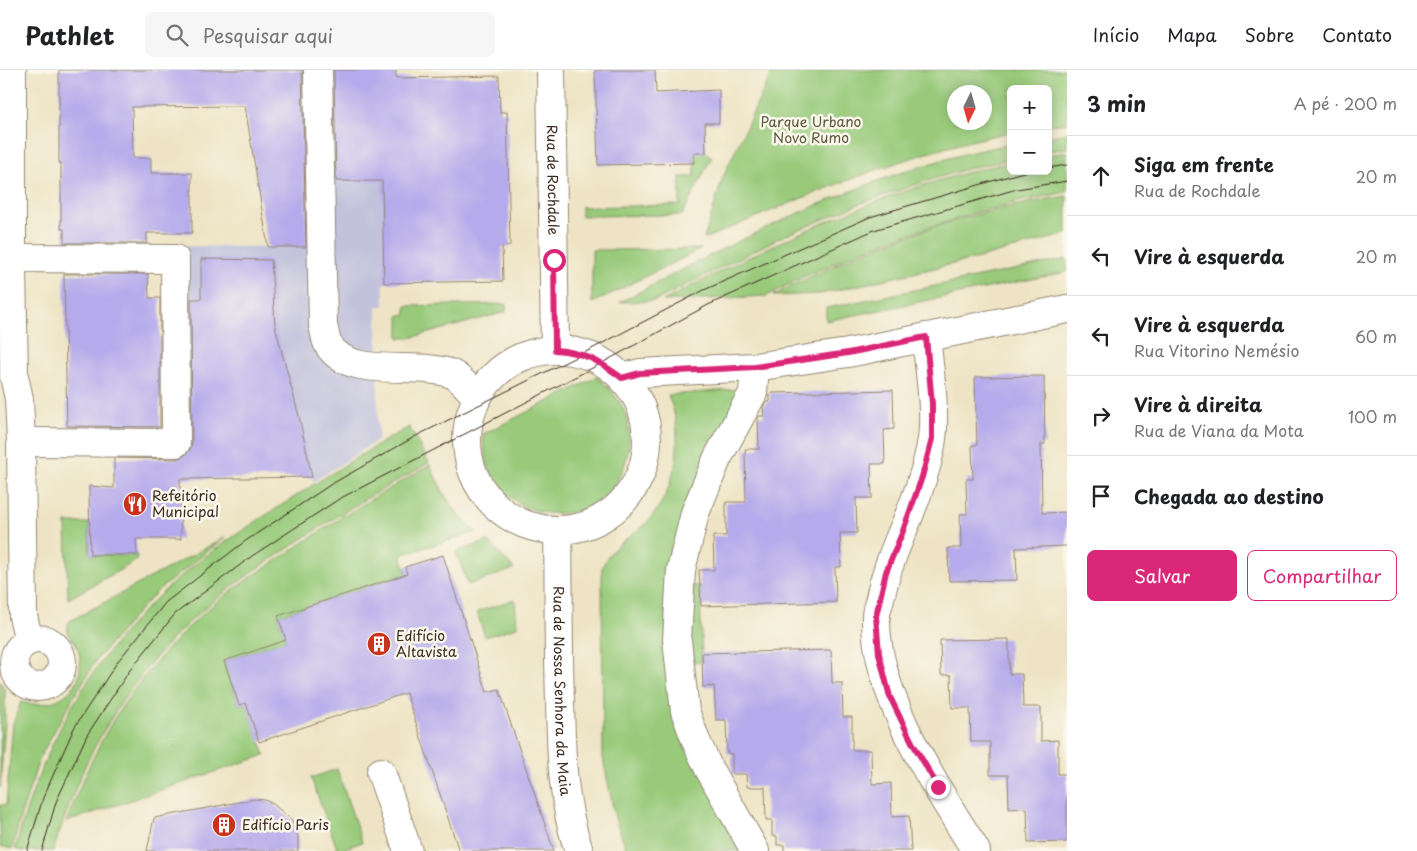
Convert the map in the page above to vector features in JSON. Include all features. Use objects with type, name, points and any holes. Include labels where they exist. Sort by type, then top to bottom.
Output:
[{"type":"street","points":[[12,70],[12,258],[7,375],[19,399],[23,616],[28,641]]},
{"type":"street","points":[[318,70],[323,326],[328,345],[340,357],[354,364],[377,368],[429,368],[453,374],[477,397]]},
{"type":"street","name":"Rua de Rochdale","points":[[551,70],[555,350]]},
{"type":"street","points":[[12,258],[175,259],[176,443],[21,442]]},
{"type":"street","points":[[622,378],[640,373],[755,367],[848,353],[1067,309]]},
{"type":"street","points":[[926,337],[932,404],[932,439],[919,486],[886,572],[876,616],[879,654],[890,697],[921,757],[976,851]]},
{"type":"street","points":[[555,350],[582,354],[602,364],[622,378],[640,404],[647,426],[648,448],[642,471],[632,490],[617,508],[599,521],[581,529],[546,530],[529,527],[507,516],[488,500],[474,478],[467,455],[467,432],[472,405],[485,384],[503,366],[526,355],[555,350]]},
{"type":"street","points":[[755,367],[753,393],[717,459],[695,513],[682,570],[677,640],[685,711],[696,741],[709,769],[755,851]]},
{"type":"street","name":"Rua de Nossa Senhora da Maia","points":[[558,530],[562,774],[572,829],[579,851]]},
{"type":"street","points":[[381,772],[408,851]]},
{"type":"shaded area","points":[[234,70],[380,70],[384,306],[377,306],[378,440],[313,482],[311,477],[180,479],[180,246],[268,247],[245,103]]},
{"type":"green space","name":"Parque Urbano Novo Rumo","points":[[773,70],[1067,70],[1067,123],[1052,125],[1052,85],[1007,85],[1007,133],[971,141],[893,164],[817,192],[704,239],[723,177]]},
{"type":"green space","points":[[1067,133],[1067,148],[1052,150],[1052,136]]},
{"type":"green space","points":[[1007,145],[1007,160],[967,169],[859,204],[777,239],[655,301],[620,302],[739,241],[818,205],[913,169]]},
{"type":"green space","points":[[1067,152],[1067,192],[975,213],[908,234],[862,251],[801,278],[767,296],[663,301],[789,238],[832,219],[920,186],[1007,163],[1007,175],[1052,175],[1052,154]]},
{"type":"green space","points":[[694,153],[706,153],[712,157],[682,215],[581,216],[581,207],[680,205],[680,177],[695,176]]},
{"type":"green space","points":[[1067,196],[1067,234],[979,258],[820,294],[773,296],[843,262],[916,233],[991,211]]},
{"type":"green space","points":[[701,249],[592,303],[592,250]]},
{"type":"green space","points":[[1067,259],[1067,272],[826,321],[826,308]]},
{"type":"green space","points":[[506,304],[506,312],[410,338],[399,338],[399,315],[406,315],[406,306]]},
{"type":"green space","points":[[597,377],[617,398],[628,423],[629,442],[621,474],[604,497],[580,510],[554,513],[528,508],[505,492],[489,468],[483,434]]},
{"type":"green space","points":[[741,389],[665,638],[743,851],[627,851],[615,818],[603,758],[602,568],[614,549],[642,527],[650,518],[658,508],[669,486],[676,461],[677,436],[674,415],[668,395]]},
{"type":"green space","points":[[409,427],[429,463],[364,500],[302,539],[230,588],[191,620],[157,656],[112,717],[79,780],[53,851],[21,851],[15,849],[38,777],[70,710],[112,647],[137,618],[180,577],[231,538],[341,467]]},
{"type":"green space","points":[[430,465],[449,502],[476,532],[401,555],[407,574],[278,616],[286,640],[224,661],[239,705],[246,703],[265,755],[66,822],[88,769],[114,719],[145,675],[194,622],[247,580],[340,518]]},
{"type":"green space","points":[[66,523],[89,523],[90,555],[137,555],[136,561],[68,599]]},
{"type":"green space","points":[[226,537],[160,589],[97,659],[40,757],[12,849],[0,846],[0,805],[6,805],[13,723],[21,702],[33,704],[55,701],[72,689],[77,680],[80,670],[80,657],[76,644],[68,634],[68,622]]},
{"type":"green space","points":[[488,541],[514,569],[468,585],[456,552]]},
{"type":"green space","points":[[693,586],[700,586],[702,662],[689,662]]},
{"type":"green space","points":[[515,599],[517,627],[485,637],[477,612]]},
{"type":"green space","points":[[0,681],[5,690],[5,723],[0,788]]},
{"type":"green space","points":[[337,769],[362,842],[338,851],[311,778]]},
{"type":"building","points":[[59,70],[302,70],[306,247],[268,247],[245,106],[132,107],[133,158],[151,158],[151,173],[192,173],[192,233],[147,233],[147,243],[64,243],[64,229],[61,229],[61,163],[59,163]]},
{"type":"building","points":[[334,70],[396,70],[396,78],[499,76],[500,112],[507,112],[510,246],[502,247],[503,281],[384,283],[382,181],[336,181]]},
{"type":"building","points":[[595,70],[655,70],[656,93],[719,90],[719,123],[705,123],[706,153],[694,153],[694,163],[598,165]]},
{"type":"building","points":[[201,259],[271,260],[275,326],[299,416],[312,477],[180,479],[181,539],[136,539],[137,555],[90,555],[89,486],[114,488],[114,458],[176,459],[184,456],[190,450],[192,443],[191,299],[201,299]]},
{"type":"building","points":[[64,274],[148,274],[149,298],[160,298],[160,427],[67,426]]},
{"type":"building","points":[[1044,376],[1045,444],[1041,444],[1042,513],[1067,512],[1067,546],[1016,548],[1017,580],[949,581],[948,548],[961,548],[960,514],[967,514],[966,479],[973,479],[972,445],[977,445],[975,377]]},
{"type":"building","points":[[893,390],[894,429],[884,430],[885,464],[871,464],[872,498],[856,498],[857,533],[840,533],[841,567],[835,567],[836,602],[701,606],[699,570],[714,570],[713,536],[726,536],[726,502],[746,502],[745,449],[759,449],[758,416],[764,416],[763,407],[766,402],[770,402],[770,393]]},
{"type":"building","points":[[443,555],[487,692],[499,689],[554,851],[459,851],[406,693],[259,742],[246,703],[239,705],[224,661],[286,640],[278,616],[407,574],[405,567]]},
{"type":"building","points":[[1009,639],[1009,674],[1022,674],[1023,707],[1041,707],[1041,741],[1058,740],[1058,774],[1067,774],[1067,842],[1028,843],[1027,808],[1009,809],[1008,775],[990,775],[990,742],[971,742],[970,708],[952,708],[951,675],[941,675],[940,640]]},
{"type":"building","points":[[831,650],[832,683],[842,683],[843,717],[852,717],[852,750],[871,750],[872,784],[891,783],[892,817],[909,816],[911,851],[784,851],[784,845],[777,845],[777,836],[772,836],[772,820],[766,820],[765,787],[747,787],[746,774],[732,774],[732,754],[727,753],[726,720],[716,720],[714,686],[703,687],[702,653]]},
{"type":"building","name":"Edifício Paris","points":[[255,799],[265,800],[273,804],[292,820],[298,836],[298,851],[147,851],[154,818]]},
{"type":"tram line","points":[[1052,167],[1067,165]]},
{"type":"tram line","points":[[27,851],[43,798],[74,728],[118,661],[166,602],[244,542],[330,485],[416,436],[582,354],[704,290],[870,217],[1013,175]]},
{"type":"tram line","points":[[42,851],[56,802],[87,735],[130,670],[175,614],[252,556],[339,499],[602,363],[708,305],[874,230],[1017,189],[1067,181]]},
{"type":"place","name":"Refeitório Municipal","points":[[135,504]]},
{"type":"place","name":"Edifício Altavista","points":[[379,644]]},
{"type":"place","name":"Edifício Paris","points":[[224,825]]},
{"type":"route","points":[[554,260],[555,350],[573,351],[582,354],[602,364],[622,378],[640,373],[755,367],[848,353],[926,337],[932,404],[932,439],[922,477],[886,572],[876,616],[879,654],[890,697],[912,742],[938,787]]}]
